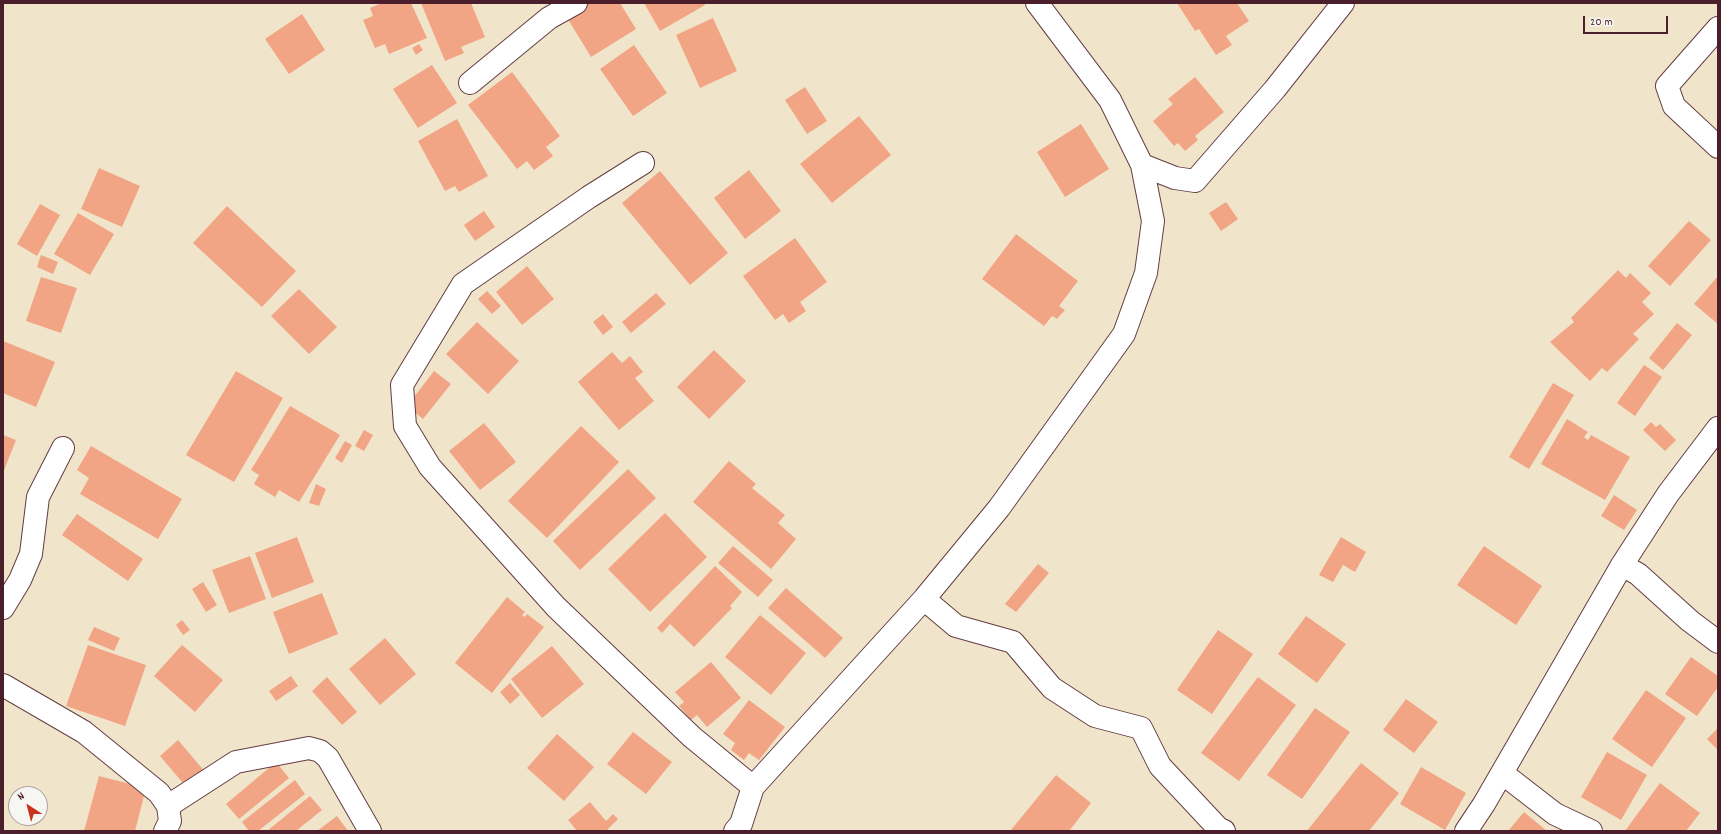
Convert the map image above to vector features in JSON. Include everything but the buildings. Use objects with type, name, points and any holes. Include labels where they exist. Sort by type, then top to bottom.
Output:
[{"type":"street","points":[[470,83],[549,18],[576,3]]},
{"type":"street","points":[[742,828],[753,787],[924,599],[999,508],[1124,334],[1146,273],[1153,221],[1142,165],[1110,100],[1037,3]]},
{"type":"street","points":[[1142,165],[1174,178],[1195,181],[1276,89],[1342,3]]},
{"type":"street","points":[[1718,28],[1667,86],[1674,106],[1718,147]]},
{"type":"street","points":[[643,163],[589,197],[463,284],[402,385],[404,426],[430,467],[556,607],[692,737],[753,787]]},
{"type":"street","points":[[1466,831],[1502,773],[1622,565],[1668,494],[1718,428]]},
{"type":"street","points":[[3,608],[20,580],[31,554],[38,497],[63,448]]},
{"type":"street","points":[[1622,565],[1638,574],[1690,621],[1718,642]]},
{"type":"street","points":[[924,599],[956,626],[1013,642],[1052,688],[1095,716],[1141,728],[1160,766],[1219,829],[1224,831]]},
{"type":"street","points":[[3,685],[84,732],[160,793],[168,806],[170,821],[165,831]]},
{"type":"street","points":[[168,806],[236,762],[309,748],[320,751],[328,758],[370,831]]},
{"type":"street","points":[[1502,773],[1556,814],[1591,831]]}]
